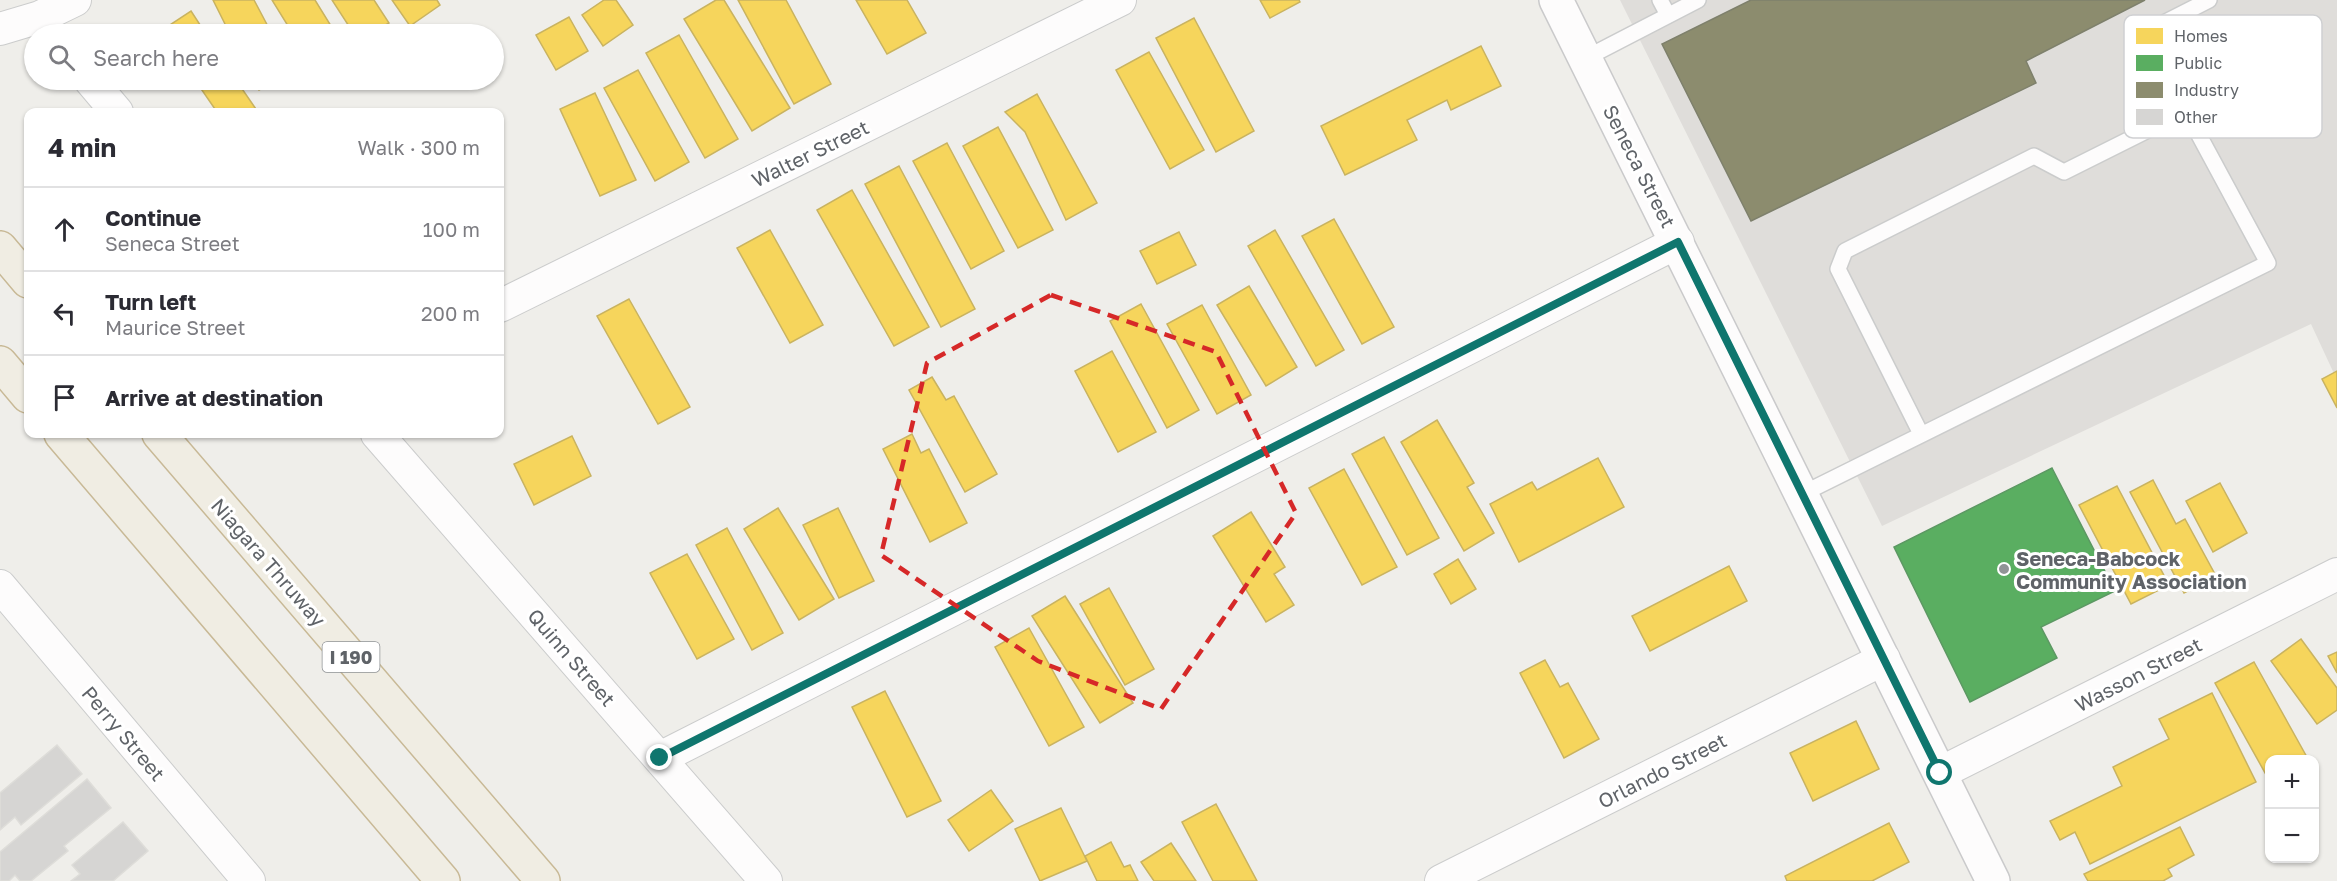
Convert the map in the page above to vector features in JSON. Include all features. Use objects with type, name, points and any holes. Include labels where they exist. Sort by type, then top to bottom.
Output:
[{"type":"highway","points":[[0,248],[24,276]]},
{"type":"highway","points":[[0,363],[24,391]]},
{"type":"highway","points":[[63,438],[443,881]]},
{"type":"highway","name":"Niagara Thruway","points":[[162,438],[543,881]]},
{"type":"main road","name":"Seneca Street","points":[[1556,0],[1993,881]]},
{"type":"street","points":[[49,24],[75,0]]},
{"type":"street","name":"Walter Street","points":[[504,304],[1120,0]]},
{"type":"street","points":[[0,29],[24,27]]},
{"type":"street","points":[[98,90],[114,108]]},
{"type":"street","points":[[660,758],[1678,242]]},
{"type":"street","name":"Quinn Street","points":[[380,438],[766,881]]},
{"type":"street","name":"Wasson Street","points":[[1940,773],[2337,574]]},
{"type":"street","name":"Perry Street","points":[[5,602],[249,881]]},
{"type":"street","name":"Orlando Street","points":[[1441,881],[1884,659]]},
{"type":"lane","points":[[1660,0],[1668,15]]},
{"type":"lane","points":[[1586,58],[1698,0]]},
{"type":"lane","points":[[2180,15],[2209,0]]},
{"type":"lane","points":[[1921,434],[1838,269],[1845,251],[2034,156],[2064,172],[2132,138]]},
{"type":"lane","points":[[1802,494],[2268,263],[2201,138]]},
{"type":"highlighted area","points":[[1051,295],[1216,352],[1296,513],[1161,709],[1038,661],[881,555],[927,363]]},
{"type":"shaded area","points":[[1620,0],[2337,0],[2337,380],[2311,324],[1882,526]]},
{"type":"building: Homes","points":[[213,0],[254,0],[267,24],[225,24]]},
{"type":"building: Homes","points":[[272,0],[315,0],[330,24],[287,24]]},
{"type":"building: Homes","points":[[332,0],[374,0],[389,23],[387,24],[348,24]]},
{"type":"building: Homes","points":[[392,0],[437,0],[440,5],[413,24],[409,24]]},
{"type":"building: Homes","points":[[604,0],[616,0],[633,25],[603,46],[582,15]]},
{"type":"building: Homes","points":[[716,0],[724,0],[790,108],[752,131],[684,19]]},
{"type":"building: Homes","points":[[738,0],[786,0],[831,84],[794,104]]},
{"type":"building: Homes","points":[[856,0],[907,0],[926,33],[887,54]]},
{"type":"building: Homes","points":[[1260,0],[1299,0],[1300,2],[1270,18]]},
{"type":"building: Homes","points":[[191,11],[199,24],[171,24]]},
{"type":"building: Homes","points":[[569,17],[588,51],[556,70],[536,35]]},
{"type":"building: Homes","points":[[1194,18],[1254,131],[1216,152],[1156,38]]},
{"type":"building: Homes","points":[[679,35],[738,139],[705,158],[646,53]]},
{"type":"building: Homes","points":[[1481,46],[1501,86],[1451,110],[1447,100],[1407,120],[1417,140],[1345,175],[1321,126]]},
{"type":"building: Homes","points":[[1149,52],[1204,150],[1170,169],[1116,70]]},
{"type":"building: Homes","points":[[638,70],[689,162],[655,181],[604,88]]},
{"type":"building: Homes","points":[[202,90],[243,90],[255,108],[214,108]]},
{"type":"building: Homes","points":[[595,93],[636,180],[600,196],[560,109]]},
{"type":"building: Homes","points":[[1037,94],[1097,203],[1066,220],[1025,132],[1005,112]]},
{"type":"building: Homes","points":[[998,127],[1053,230],[1018,248],[963,146]]},
{"type":"building: Homes","points":[[947,143],[1004,251],[971,269],[913,161]]},
{"type":"building: Homes","points":[[899,166],[975,309],[941,327],[865,184]]},
{"type":"building: Homes","points":[[852,190],[929,327],[894,346],[817,210]]},
{"type":"building: Homes","points":[[1334,219],[1394,327],[1362,344],[1302,236]]},
{"type":"building: Homes","points":[[770,230],[823,325],[790,343],[737,248]]},
{"type":"building: Homes","points":[[1275,230],[1344,350],[1316,366],[1248,246]]},
{"type":"building: Homes","points":[[1179,232],[1196,265],[1157,284],[1140,251]]},
{"type":"building: Homes","points":[[1249,286],[1297,367],[1266,386],[1217,305]]},
{"type":"building: Homes","points":[[629,299],[690,407],[658,424],[597,316]]},
{"type":"building: Homes","points":[[1141,304],[1199,410],[1167,428],[1110,321]]},
{"type":"building: Homes","points":[[1202,305],[1251,395],[1217,414],[1167,324]]},
{"type":"building: Homes","points":[[1112,351],[1156,432],[1118,452],[1075,371]]},
{"type":"building: Homes","points":[[2337,371],[2337,408],[2322,379]]},
{"type":"building: Homes","points":[[932,377],[946,400],[954,396],[997,474],[965,492],[909,390]]},
{"type":"building: Homes","points":[[1437,420],[1474,483],[1467,487],[1494,533],[1464,551],[1401,442]]},
{"type":"building: Homes","points":[[912,434],[921,453],[929,449],[967,523],[930,542],[883,449]]},
{"type":"building: Homes","points":[[572,436],[591,476],[534,505],[514,464]]},
{"type":"building: Homes","points":[[1384,437],[1439,538],[1407,555],[1352,454]]},
{"type":"building: Homes","points":[[1598,458],[1624,507],[1519,562],[1490,504],[1532,482],[1537,490]]},
{"type":"building: Homes","points":[[1344,469],[1397,567],[1362,585],[1309,488]]},
{"type":"building: Homes","points":[[2153,480],[2176,524],[2185,519],[2216,576],[2184,593],[2130,492]]},
{"type":"building: Homes","points":[[2220,483],[2247,533],[2213,552],[2186,501]]},
{"type":"building: Homes","points":[[2117,486],[2169,585],[2131,604],[2079,505]]},
{"type":"building: Homes","points":[[778,508],[834,599],[799,620],[744,529]]},
{"type":"building: Homes","points":[[838,508],[874,581],[839,598],[803,525]]},
{"type":"building: Homes","points":[[1251,512],[1285,567],[1274,574],[1294,605],[1266,622],[1213,536]]},
{"type":"building: Homes","points":[[727,528],[783,633],[752,650],[696,545]]},
{"type":"building: Homes","points":[[687,554],[734,639],[697,659],[650,573]]},
{"type":"building: Homes","points":[[1458,559],[1476,589],[1451,604],[1434,574]]},
{"type":"building: Homes","points":[[1729,566],[1747,601],[1650,651],[1632,616]]},
{"type":"building: Homes","points":[[1109,588],[1154,669],[1125,685],[1080,604]]},
{"type":"building: Homes","points":[[1065,596],[1133,703],[1100,723],[1032,616]]},
{"type":"building: Homes","points":[[1029,628],[1084,727],[1049,746],[995,647]]},
{"type":"building: Homes","points":[[2301,639],[2337,688],[2337,710],[2317,724],[2271,661]]},
{"type":"building: Homes","points":[[2337,652],[2337,673],[2328,656]]},
{"type":"building: Homes","points":[[1545,660],[1560,687],[1568,683],[1599,739],[1564,758],[1520,673]]},
{"type":"building: Homes","points":[[2254,662],[2306,755],[2265,755],[2265,773],[2215,683]]},
{"type":"building: Homes","points":[[885,691],[941,801],[907,817],[852,707]]},
{"type":"building: Homes","points":[[2212,693],[2256,782],[2090,864],[2075,832],[2060,840],[2050,821],[2122,786],[2113,767],[2169,739],[2159,719]]},
{"type":"building: Homes","points":[[1856,721],[1879,769],[1813,801],[1790,753]]},
{"type":"building: Homes","points":[[991,790],[1013,821],[969,851],[948,820]]},
{"type":"building: Homes","points":[[1216,804],[1257,881],[1213,881],[1182,822]]},
{"type":"building: Homes","points":[[1061,808],[1087,861],[1040,881],[1015,829]]},
{"type":"building: Homes","points":[[1889,823],[1909,862],[1872,881],[1787,881],[1785,876]]},
{"type":"building: Homes","points":[[2180,827],[2194,855],[2168,869],[2172,876],[2163,881],[2088,881],[2084,874]]},
{"type":"building: Homes","points":[[1111,842],[1124,867],[1130,865],[1138,881],[1097,881],[1085,856]]},
{"type":"building: Homes","points":[[1171,843],[1196,881],[1154,881],[1141,862]]},
{"type":"building: Public","name":"Seneca-Babcock Community Association","points":[[2052,468],[2115,591],[2041,627],[2057,658],[1970,702],[1894,547]]},
{"type":"building: Industry","points":[[1751,0],[2145,0],[2026,61],[2036,83],[1751,221],[1662,44]]},
{"type":"building: Other","points":[[57,745],[82,774],[21,825],[15,817],[0,830],[0,793]]},
{"type":"building: Other","points":[[87,779],[111,808],[64,846],[68,851],[31,881],[20,881],[15,875],[9,881],[0,881],[0,852]]},
{"type":"building: Other","points":[[123,822],[148,851],[113,881],[71,881],[80,874],[72,865]]},
{"type":"place","name":"Seneca-Babcock Community Association","points":[[2004,569]]},
{"type":"route","points":[[660,758],[1678,242],[1940,773]]}]
